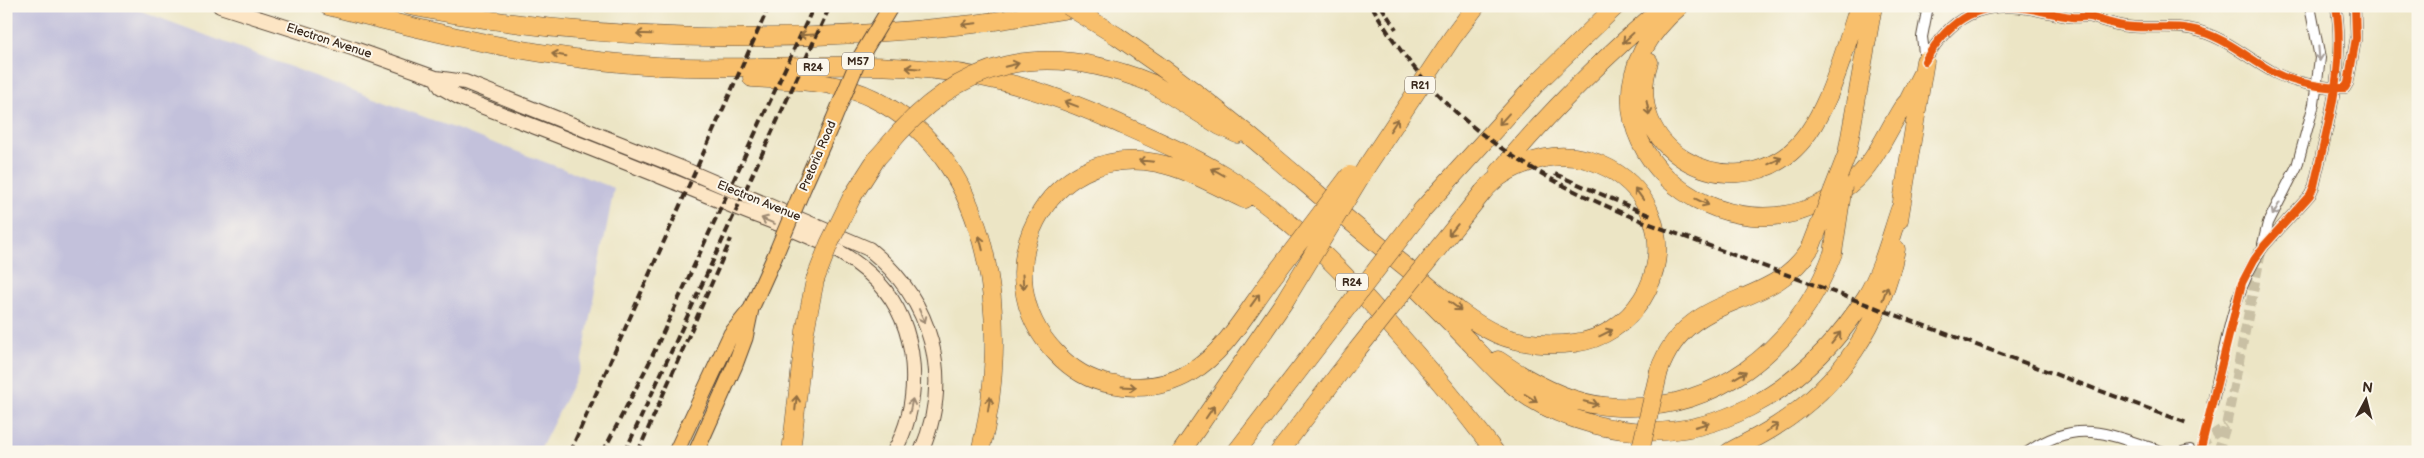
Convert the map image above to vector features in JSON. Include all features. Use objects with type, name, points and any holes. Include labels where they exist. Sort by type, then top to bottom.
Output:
[{"type":"highway","name":"R24","points":[[328,6],[476,42],[588,60],[688,67],[898,67],[980,77],[1055,98],[1151,137],[1222,174],[1272,211],[1343,273],[1424,362],[1495,452]]},
{"type":"highway","points":[[410,6],[526,24],[613,32],[713,37],[790,36],[903,30],[975,24],[1086,6]]},
{"type":"highway","points":[[1068,6],[1117,36],[1203,96],[1362,232],[1451,303],[1499,335],[1526,342],[1575,343],[1595,338],[1612,330],[1626,319],[1642,300],[1650,286],[1656,264],[1656,233],[1652,217],[1635,189],[1620,175],[1601,164],[1578,157],[1556,156],[1533,161],[1514,168],[1486,188]]},
{"type":"highway","name":"R21","points":[[1362,166],[1374,149],[1380,146],[1452,38],[1476,6]]},
{"type":"highway","points":[[1236,452],[1422,210],[1537,83],[1616,6]]},
{"type":"highway","points":[[1279,452],[1357,350],[1537,126],[1585,78],[1664,6]]},
{"type":"highway","points":[[1680,6],[1653,34],[1639,58],[1632,91],[1634,122],[1639,141],[1660,174],[1692,198],[1713,208],[1753,216],[1776,215],[1799,211],[1827,200],[1849,185],[1868,167],[1902,108],[1908,101],[1923,68]]},
{"type":"highway","points":[[1694,6],[1666,33],[1652,55],[1645,87],[1648,109],[1659,137],[1674,154],[1695,166],[1723,173],[1744,172],[1777,161],[1802,141],[1822,109],[1859,6]]},
{"type":"highway","points":[[1457,330],[1527,380],[1568,396],[1605,406],[1649,405],[1679,401],[1722,385],[1747,370],[1786,335],[1808,306],[1833,252],[1874,6]]},
{"type":"highway","points":[[588,60],[670,74],[815,82],[836,86],[873,98],[912,123],[923,134],[946,161],[968,202],[977,228],[988,275],[992,300],[994,361],[990,403],[980,452]]},
{"type":"highway","points":[[791,452],[803,339],[815,280],[829,244],[852,198],[877,158],[910,120],[941,94],[978,75],[1018,63],[1059,60],[1082,62],[1120,71],[1151,83],[1220,126],[1256,140]]},
{"type":"highway","points":[[1729,452],[1776,426],[1808,402],[1843,366],[1866,334],[1887,288],[1896,248],[1900,209],[1923,68]]},
{"type":"highway","points":[[1640,452],[1659,371],[1673,341],[1688,325],[1722,306],[1778,281],[1794,269],[1811,247],[1848,154]]},
{"type":"highway","points":[[1272,211],[1189,172],[1156,163],[1139,160],[1119,162],[1081,173],[1055,193],[1037,216],[1026,244],[1022,278],[1027,307],[1032,320],[1041,335],[1064,361],[1088,378],[1104,383],[1142,387],[1174,381],[1206,362],[1229,336],[1272,278],[1362,166]]},
{"type":"highway","points":[[1181,452],[1284,302],[1362,166]]},
{"type":"highway","points":[[1362,232],[1510,384],[1530,398],[1554,411],[1602,426],[1641,432],[1674,432],[1729,416],[1758,403],[1810,366],[1832,344],[1867,295],[1881,265],[1900,209]]},
{"type":"main road","name":"Electron Avenue","points":[[220,6],[355,49],[436,78],[464,82],[679,167],[869,250],[883,261],[908,291],[918,306],[931,336],[936,388],[934,410],[921,452]]},
{"type":"main road","name":"Pretoria Road","points":[[696,452],[745,338],[751,309],[858,60],[891,6]]},
{"type":"main road","name":"Electron Avenue","points":[[436,78],[441,87],[460,98],[750,213],[830,247],[863,268],[879,283],[891,300],[912,354],[914,385],[912,404],[907,423],[894,452]]},
{"type":"main road","name":"Pretoria Road","points":[[676,452],[732,334],[751,309]]},
{"type":"main road","points":[[706,452],[711,419]]},
{"type":"street","points":[[1923,68],[1922,37],[1928,6]]},
{"type":"street","points":[[1923,68],[1939,40],[1955,23],[1974,11],[1990,7],[2016,6],[2073,18],[2088,17],[2126,27],[2184,27],[2231,44],[2276,74],[2296,81],[2342,88],[2348,84],[2356,38],[2355,6]]},
{"type":"street","points":[[2262,244],[2268,223],[2297,166],[2307,136],[2318,84],[2320,58],[2310,6]]},
{"type":"street","points":[[2212,405],[2242,283],[2259,253],[2310,195],[2314,186],[2338,66],[2340,38],[2336,6]]},
{"type":"street","points":[[2028,452],[2044,441],[2062,434],[2080,431],[2118,436],[2164,452]]},
{"type":"shaded area","points":[[6,6],[128,6],[614,188],[580,370],[539,452],[6,452]]},
{"type":"tunnel","points":[[2218,452],[2226,426],[2261,252]]},
{"type":"tunnel","points":[[2200,452],[2212,405]]},
{"type":"tunnel","points":[[2200,444],[2226,426]]},
{"type":"railway","points":[[570,452],[769,6]]},
{"type":"railway","points":[[603,452],[649,363],[814,6]]},
{"type":"railway","points":[[625,452],[830,6]]},
{"type":"railway","points":[[1372,6],[1397,46],[1425,81],[1455,111],[1522,162],[1599,203],[1642,221],[2187,423]]},
{"type":"railway","points":[[1381,6],[1396,29]]},
{"type":"railway","points":[[1555,174],[1651,216]]},
{"type":"railway","points":[[638,452],[731,239]]},
{"type":"cycle path","points":[[2200,452],[2242,283],[2264,246],[2310,195],[2314,186],[2334,97],[2337,74],[2339,51],[2336,6]]},
{"type":"cycle path","points":[[1925,61],[1945,33],[1969,15],[1997,7],[2013,7],[2074,17],[2090,17],[2123,26],[2192,29],[2222,40],[2283,77],[2309,84],[2345,88],[2348,83],[2356,38],[2355,6]]}]
